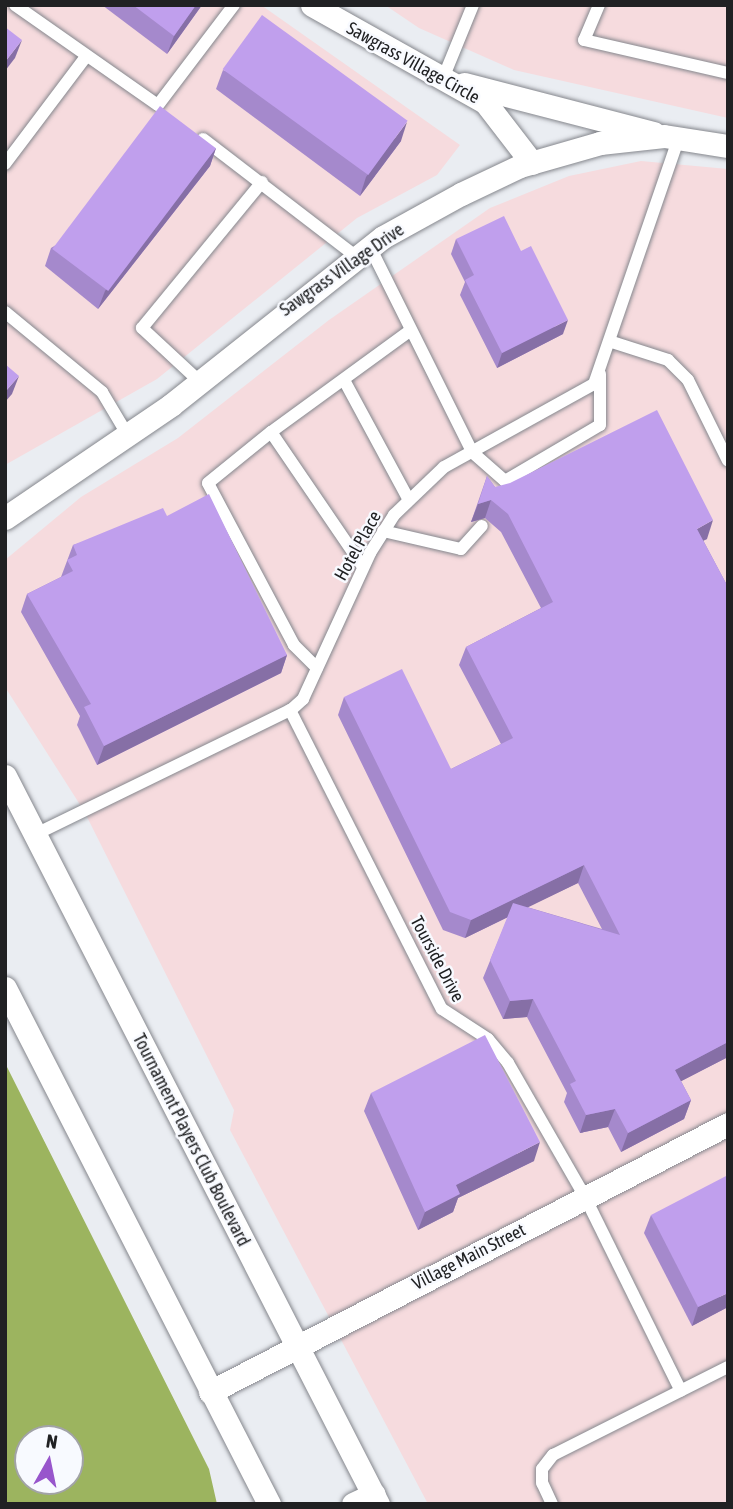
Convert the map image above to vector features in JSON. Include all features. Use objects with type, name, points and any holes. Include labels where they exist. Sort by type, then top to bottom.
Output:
[{"type":"street","name":"Sawgrass Village Circle","points":[[312,5],[451,80],[485,102],[532,163]]},
{"type":"street","points":[[451,80],[513,92],[671,136]]},
{"type":"street","name":"Sawgrass Village Drive","points":[[5,518],[200,381],[363,252],[461,194],[532,163],[600,143],[671,136],[728,146]]},
{"type":"street","name":"Tournament Players Club Boulevard","points":[[5,776],[296,1346],[368,1501]]},
{"type":"street","points":[[5,988],[269,1504]]},
{"type":"street","name":"Village Main Street","points":[[211,1392],[728,1125]]},
{"type":"lane","points":[[15,5],[85,58],[163,109],[234,5]]},
{"type":"lane","points":[[599,5],[584,40],[728,73]]},
{"type":"lane","points":[[451,80],[466,8]]},
{"type":"lane","points":[[5,164],[85,58]]},
{"type":"lane","points":[[187,127],[363,252],[411,330],[472,452],[500,485],[600,425],[600,374]]},
{"type":"lane","name":"Hotel Place","points":[[290,710],[317,668],[363,567],[383,531],[408,500],[444,467],[575,398],[600,374],[612,342],[671,136]]},
{"type":"lane","points":[[200,381],[142,328],[262,182]]},
{"type":"lane","points":[[5,312],[102,392],[127,434]]},
{"type":"lane","points":[[317,668],[295,645],[208,483],[271,432],[411,330]]},
{"type":"lane","points":[[612,342],[668,360],[688,380],[728,461]]},
{"type":"lane","points":[[344,380],[408,500]]},
{"type":"lane","points":[[271,432],[363,567]]},
{"type":"lane","points":[[383,531],[461,550],[482,526]]},
{"type":"lane","points":[[34,835],[290,710]]},
{"type":"lane","name":"Tourside Drive","points":[[290,710],[442,1009],[488,1039],[508,1063],[585,1198],[681,1391]]},
{"type":"lane","points":[[552,1504],[542,1476],[554,1455],[728,1367]]},
{"type":"shaded area","points":[[5,5],[261,5],[460,145],[437,175],[357,218],[157,379],[5,465]]},
{"type":"shaded area","points":[[385,5],[728,5],[728,118],[514,70],[419,28]]},
{"type":"shaded area","points":[[641,161],[728,169],[728,1504],[428,1504],[230,1130],[234,1110],[84,811],[5,687],[5,560],[81,497],[178,438],[329,320],[490,208],[569,176]]},
{"type":"green space","points":[[5,1063],[209,1469],[217,1504],[5,1504]]},
{"type":"building","points":[[133,5],[196,5],[174,36]]},
{"type":"building","points":[[262,15],[408,121],[368,175],[223,69]]},
{"type":"building","points":[[5,27],[22,40],[5,62]]},
{"type":"building","points":[[160,106],[216,148],[108,291],[52,249]]},
{"type":"building","points":[[504,216],[521,251],[531,246],[568,320],[502,353],[465,280],[474,275],[456,239]]},
{"type":"building","points":[[5,364],[19,376],[5,392]]},
{"type":"building","points":[[657,410],[713,520],[697,529],[728,587],[728,1042],[675,1070],[691,1100],[628,1133],[615,1109],[586,1115],[570,1084],[576,1081],[533,999],[510,1001],[490,960],[513,903],[620,935],[584,865],[471,920],[450,912],[344,697],[402,669],[451,769],[513,738],[466,647],[553,602],[508,514],[491,500],[478,504],[487,476],[495,487],[510,483]]},
{"type":"building","points":[[209,494],[287,655],[104,746],[84,707],[91,704],[27,594],[73,571],[67,560],[77,555],[73,545],[163,508],[167,516]]},
{"type":"building","points":[[485,1035],[540,1142],[456,1185],[460,1194],[425,1212],[371,1093]]},
{"type":"building","points":[[728,1175],[728,1293],[698,1307],[651,1215]]}]
